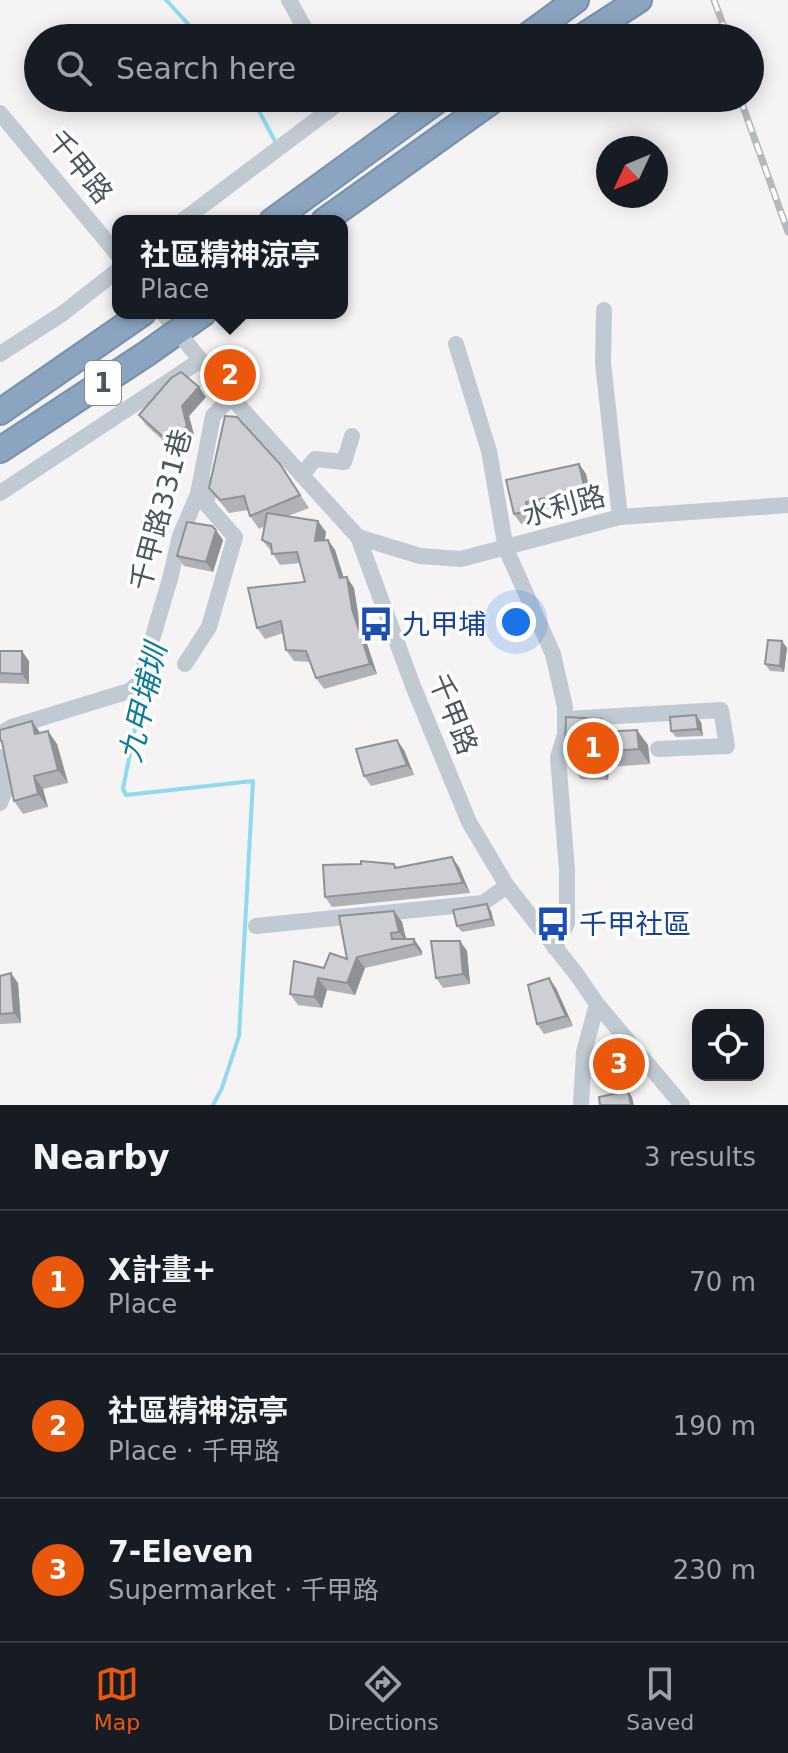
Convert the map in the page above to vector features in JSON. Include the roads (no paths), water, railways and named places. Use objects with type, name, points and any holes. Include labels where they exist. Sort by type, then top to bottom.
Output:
[{"type":"highway","points":[[543,24],[576,0]]},
{"type":"highway","points":[[598,24],[630,0]]},
{"type":"highway","points":[[602,24],[639,0]]},
{"type":"highway","points":[[280,215],[422,112]]},
{"type":"highway","points":[[332,215],[476,112]]},
{"type":"highway","name":"1","points":[[0,412],[134,319]]},
{"type":"highway","name":"1","points":[[0,450],[196,319]]},
{"type":"street","points":[[289,0],[302,24]]},
{"type":"street","points":[[190,215],[327,112]]},
{"type":"street","name":"千甲路","points":[[0,113],[112,248]]},
{"type":"street","points":[[0,354],[62,314],[112,275]]},
{"type":"street","points":[[604,310],[603,363],[620,517]]},
{"type":"street","name":"千甲路","points":[[185,341],[231,397],[358,537],[413,686],[469,822],[507,886],[597,1004],[682,1105]]},
{"type":"street","points":[[456,344],[489,451],[506,549],[553,654],[566,719],[558,757],[567,870],[567,923],[555,948]]},
{"type":"street","points":[[0,493],[201,360]]},
{"type":"street","points":[[185,664],[209,627],[235,537],[206,504],[231,397]]},
{"type":"street","name":"千甲路331巷","points":[[0,734],[12,727],[129,691],[139,683],[180,536],[198,494],[213,416],[231,397]]},
{"type":"street","points":[[302,475],[315,459],[344,462],[352,436]]},
{"type":"street","name":"水利路","points":[[358,537],[406,552],[461,559],[620,517],[788,505]]},
{"type":"street","points":[[566,719],[721,710],[727,746],[658,749]]},
{"type":"street","points":[[0,757],[5,791],[0,803]]},
{"type":"street","points":[[256,926],[483,903],[507,886]]},
{"type":"street","points":[[581,1105],[584,1052],[597,1004]]},
{"type":"waterway","name":"九甲埔圳","points":[[166,0],[188,24]]},
{"type":"waterway","name":"九甲埔圳","points":[[259,112],[275,141]]},
{"type":"waterway","name":"九甲埔圳","points":[[143,688],[123,789],[126,795],[253,781],[239,1036],[222,1088],[213,1105]]},
{"type":"tunnel","points":[[168,319],[184,340]]},
{"type":"railway","points":[[714,0],[723,24]]},
{"type":"railway","points":[[745,112],[788,232]]},
{"type":"place","name":"社區精神涼亭","points":[[230,375]]},
{"type":"place","name":"九甲埔","points":[[376,624]]},
{"type":"place","name":"X計畫+","points":[[593,748]]},
{"type":"place","name":"千甲社區","points":[[553,924]]},
{"type":"place","name":"7-Eleven","points":[[619,1064]]}]
